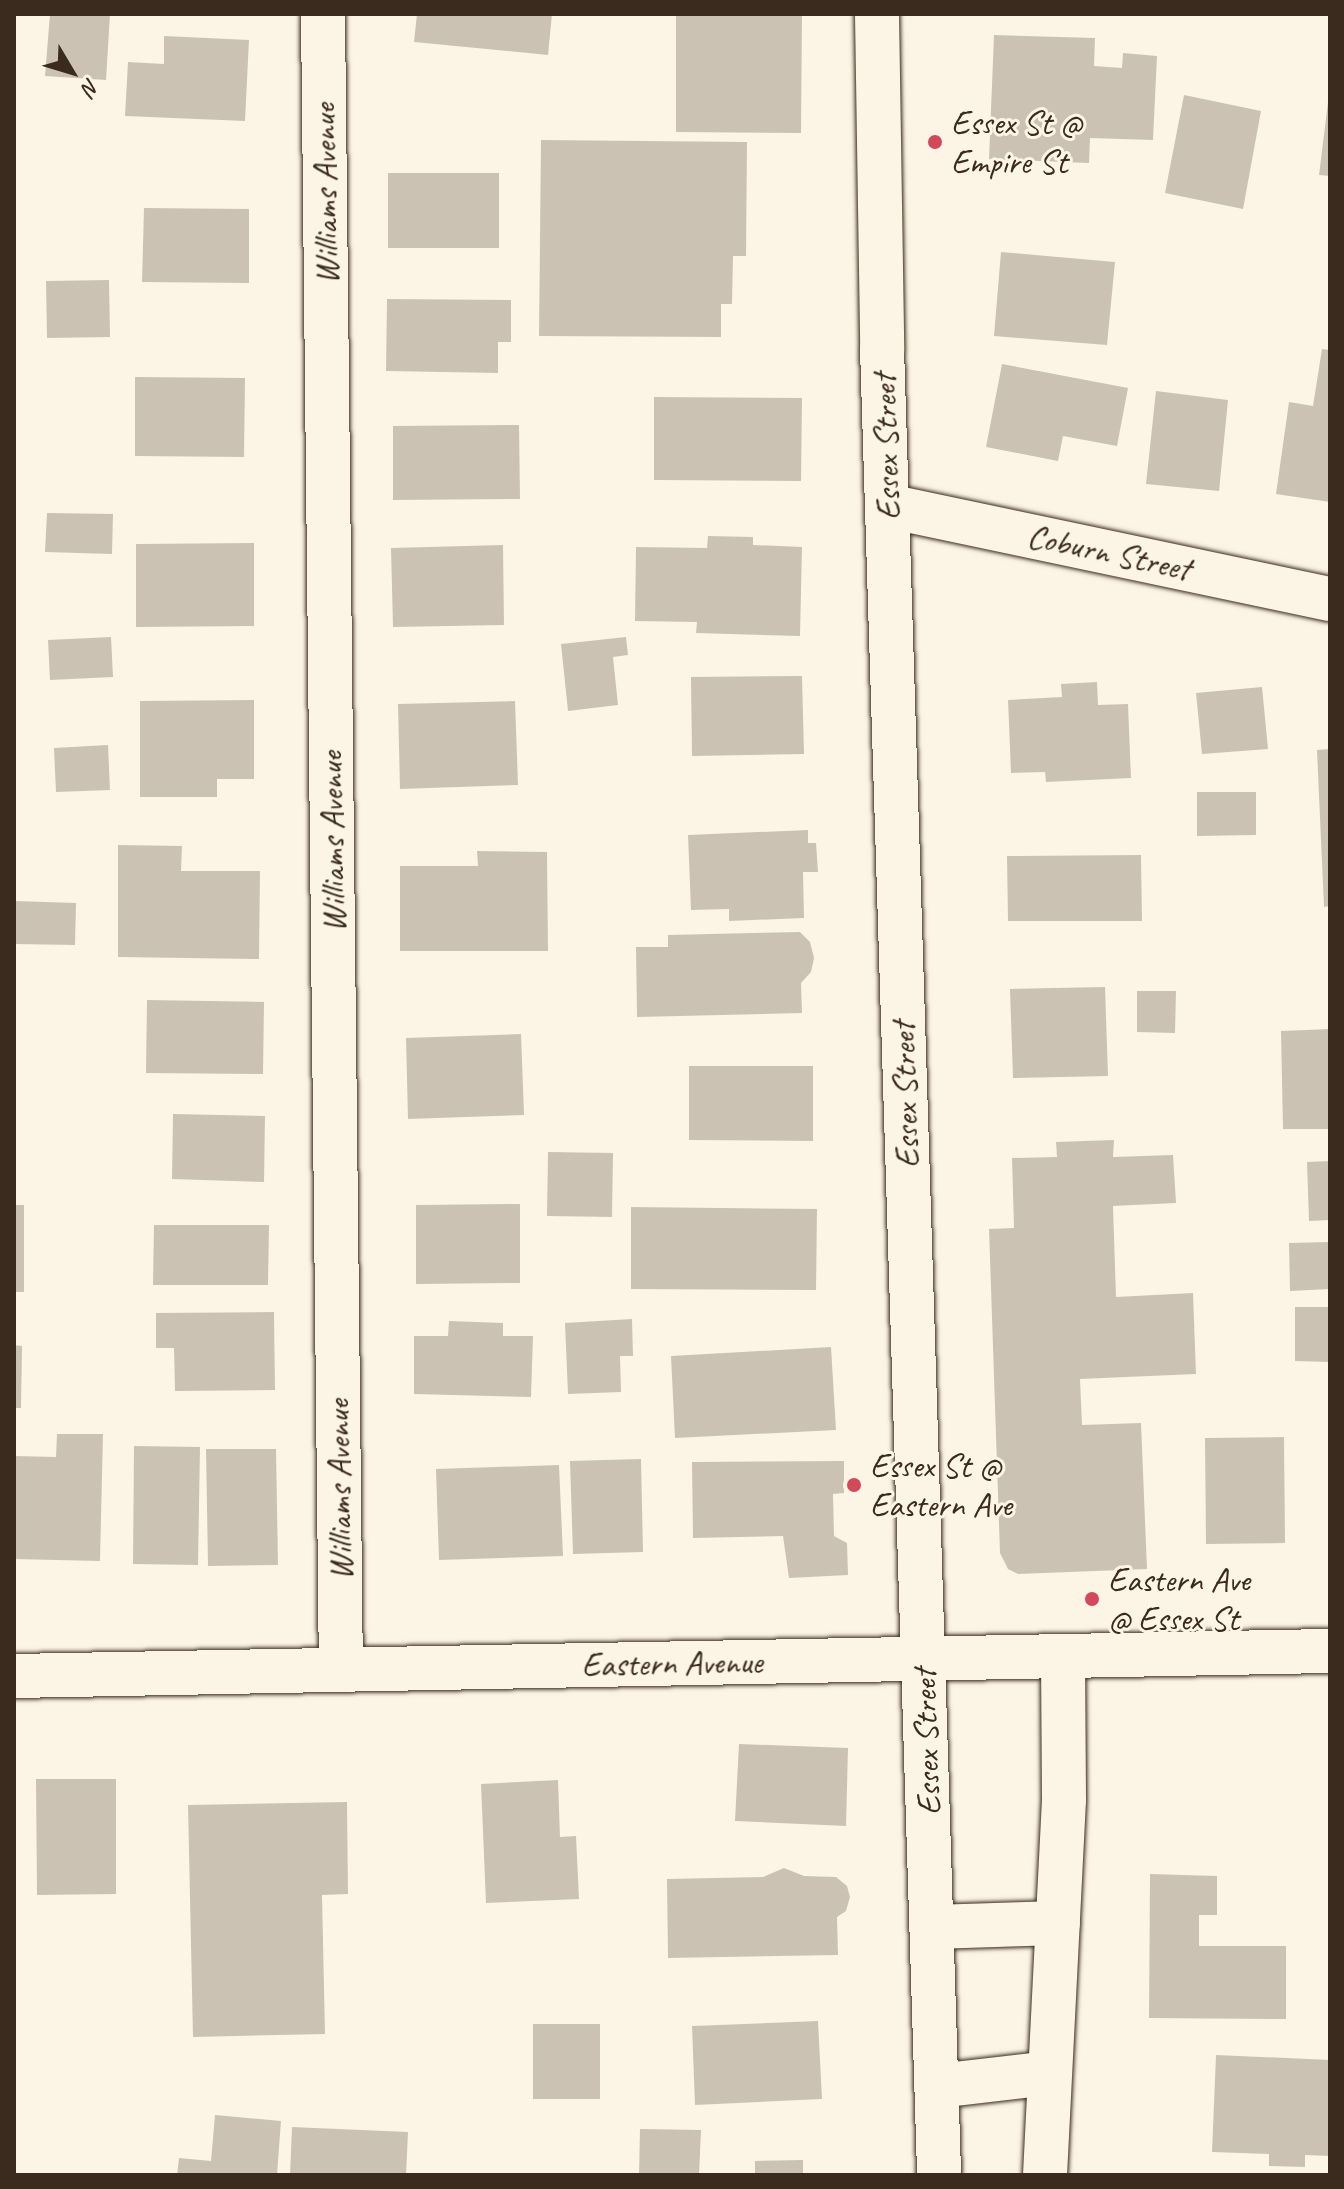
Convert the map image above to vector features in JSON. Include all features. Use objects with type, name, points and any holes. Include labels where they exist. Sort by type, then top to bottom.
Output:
[{"type":"main road","name":"Williams Avenue","points":[[323,14],[341,1669]]},
{"type":"main road","name":"Essex Street","points":[[877,14],[888,506],[939,2175]]},
{"type":"main road","name":"Coburn Street","points":[[888,506],[1330,599]]},
{"type":"main road","name":"Eastern Avenue","points":[[14,1676],[1330,1651]]},
{"type":"main road","points":[[1045,2175],[1064,1800],[1063,1656]]},
{"type":"main road","points":[[932,1927],[1058,1923]]},
{"type":"main road","points":[[937,2086],[1049,2073]]},
{"type":"building","points":[[50,14],[110,14],[106,80],[45,76]]},
{"type":"building","points":[[417,14],[552,14],[548,55],[414,42]]},
{"type":"building","points":[[676,14],[802,14],[801,133],[676,132]]},
{"type":"building","points":[[994,35],[1095,38],[1094,66],[1122,68],[1123,53],[1157,56],[1153,140],[1090,138],[1089,163],[989,159]]},
{"type":"building","points":[[164,36],[249,40],[245,121],[125,116],[128,62],[164,64]]},
{"type":"building","points":[[1184,95],[1261,111],[1243,209],[1165,193]]},
{"type":"building","points":[[1330,102],[1330,176],[1319,175]]},
{"type":"building","points":[[541,140],[747,142],[746,256],[733,256],[732,304],[721,304],[721,337],[539,336]]},
{"type":"building","points":[[388,173],[499,173],[499,248],[388,248]]},
{"type":"building","points":[[144,208],[249,209],[249,283],[142,282]]},
{"type":"building","points":[[1001,252],[1115,262],[1107,345],[994,336]]},
{"type":"building","points":[[109,280],[110,337],[47,338],[46,281]]},
{"type":"building","points":[[387,299],[511,300],[511,342],[498,342],[498,373],[386,371]]},
{"type":"building","points":[[1322,349],[1330,350],[1330,502],[1276,494],[1289,402],[1313,406]]},
{"type":"building","points":[[1002,364],[1128,388],[1117,446],[1063,436],[1058,461],[986,447]]},
{"type":"building","points":[[135,377],[245,378],[244,457],[135,456]]},
{"type":"building","points":[[1156,391],[1228,400],[1219,491],[1146,484]]},
{"type":"building","points":[[654,397],[802,398],[801,481],[654,480]]},
{"type":"building","points":[[519,425],[520,499],[393,500],[393,426]]},
{"type":"building","points":[[47,513],[113,514],[112,554],[45,552]]},
{"type":"building","points":[[708,536],[753,537],[753,545],[802,547],[800,636],[696,633],[697,622],[635,621],[636,547],[707,548]]},
{"type":"building","points":[[254,543],[254,626],[136,627],[136,544]]},
{"type":"building","points":[[503,545],[504,625],[393,627],[391,548]]},
{"type":"building","points":[[111,637],[113,677],[50,680],[48,640]]},
{"type":"building","points":[[626,637],[628,655],[613,657],[618,705],[568,711],[561,644]]},
{"type":"building","points":[[802,676],[804,754],[692,756],[691,677]]},
{"type":"building","points":[[1097,682],[1098,705],[1128,704],[1131,778],[1046,782],[1045,772],[1011,773],[1008,700],[1062,697],[1061,684]]},
{"type":"building","points":[[1262,687],[1268,749],[1202,754],[1196,693]]},
{"type":"building","points":[[254,700],[254,779],[217,779],[217,797],[140,797],[140,701]]},
{"type":"building","points":[[515,701],[518,785],[400,789],[398,704]]},
{"type":"building","points":[[108,745],[110,790],[56,792],[54,748]]},
{"type":"building","points":[[1330,749],[1330,906],[1324,907],[1317,750]]},
{"type":"building","points":[[1197,792],[1256,792],[1256,835],[1197,836]]},
{"type":"building","points":[[808,830],[808,843],[816,843],[818,872],[803,872],[804,918],[729,921],[729,909],[691,910],[688,835]]},
{"type":"building","points":[[118,845],[182,846],[181,871],[260,871],[259,959],[118,957]]},
{"type":"building","points":[[477,851],[547,852],[548,951],[400,951],[400,866],[478,866]]},
{"type":"building","points":[[1141,855],[1142,921],[1008,921],[1007,856]]},
{"type":"building","points":[[14,901],[76,903],[75,945],[14,944]]},
{"type":"building","points":[[800,932],[810,942],[814,958],[811,972],[801,983],[802,1013],[637,1017],[636,947],[668,947],[668,935]]},
{"type":"building","points":[[1105,987],[1108,1076],[1013,1078],[1010,989]]},
{"type":"building","points":[[1137,991],[1176,991],[1175,1033],[1137,1032]]},
{"type":"building","points":[[147,1000],[264,1002],[263,1074],[146,1073]]},
{"type":"building","points":[[1330,1029],[1330,1129],[1283,1129],[1281,1031]]},
{"type":"building","points":[[521,1034],[524,1115],[408,1119],[406,1038]]},
{"type":"building","points":[[689,1066],[813,1066],[813,1141],[689,1140]]},
{"type":"building","points":[[173,1114],[265,1116],[264,1182],[172,1179]]},
{"type":"building","points":[[1114,1140],[1113,1157],[1173,1155],[1176,1203],[1113,1206],[1116,1297],[1193,1293],[1196,1374],[1080,1379],[1082,1425],[1141,1423],[1147,1569],[1018,1574],[1008,1569],[1000,1553],[989,1229],[1014,1228],[1012,1158],[1057,1157],[1056,1142]]},
{"type":"building","points":[[548,1152],[613,1153],[612,1217],[547,1216]]},
{"type":"building","points":[[1330,1161],[1330,1220],[1309,1221],[1307,1162]]},
{"type":"building","points":[[520,1204],[520,1283],[416,1284],[416,1205]]},
{"type":"building","points":[[14,1205],[24,1205],[24,1292],[14,1292]]},
{"type":"building","points":[[631,1207],[817,1209],[816,1290],[631,1289]]},
{"type":"building","points":[[154,1225],[269,1225],[268,1285],[153,1285]]},
{"type":"building","points":[[1330,1242],[1330,1289],[1290,1291],[1289,1243]]},
{"type":"building","points":[[1295,1307],[1330,1307],[1330,1362],[1295,1361]]},
{"type":"building","points":[[274,1312],[275,1390],[175,1391],[174,1348],[156,1348],[156,1313]]},
{"type":"building","points":[[632,1319],[633,1356],[620,1356],[621,1392],[568,1394],[565,1323]]},
{"type":"building","points":[[449,1321],[503,1323],[503,1336],[533,1336],[531,1397],[414,1394],[414,1336],[448,1336]]},
{"type":"building","points":[[14,1345],[22,1346],[21,1408],[14,1408]]},
{"type":"building","points":[[831,1347],[836,1430],[675,1438],[671,1356]]},
{"type":"building","points":[[57,1434],[103,1434],[100,1561],[14,1559],[14,1456],[56,1457]]},
{"type":"building","points":[[1284,1437],[1285,1543],[1206,1544],[1205,1438]]},
{"type":"building","points":[[134,1446],[200,1447],[198,1565],[133,1564]]},
{"type":"building","points":[[206,1449],[276,1449],[278,1565],[208,1566]]},
{"type":"building","points":[[641,1459],[643,1552],[573,1554],[570,1461]]},
{"type":"building","points":[[844,1461],[844,1493],[833,1494],[834,1536],[847,1543],[848,1575],[789,1578],[783,1536],[693,1538],[692,1462]]},
{"type":"building","points":[[559,1465],[563,1556],[439,1560],[436,1469]]},
{"type":"building","points":[[739,1744],[848,1748],[846,1826],[735,1821]]},
{"type":"building","points":[[36,1779],[116,1779],[116,1894],[37,1895]]},
{"type":"building","points":[[558,1780],[560,1837],[576,1836],[579,1899],[486,1903],[481,1784]]},
{"type":"building","points":[[347,1802],[348,1894],[322,1895],[325,2034],[193,2037],[188,1805]]},
{"type":"building","points":[[784,1868],[804,1876],[836,1877],[847,1886],[850,1897],[846,1911],[837,1917],[838,1955],[668,1958],[667,1879],[763,1877]]},
{"type":"building","points":[[1150,1874],[1217,1876],[1217,1915],[1199,1915],[1199,1946],[1286,1946],[1286,2019],[1149,2018]]},
{"type":"building","points":[[818,2021],[822,2099],[695,2105],[692,2026]]},
{"type":"building","points":[[533,2024],[600,2024],[600,2099],[533,2099]]},
{"type":"building","points":[[1216,2055],[1330,2060],[1330,2156],[1305,2155],[1305,2167],[1269,2166],[1269,2154],[1212,2152]]},
{"type":"building","points":[[215,2115],[281,2121],[277,2175],[177,2175],[179,2158],[211,2161]]},
{"type":"building","points":[[292,2127],[408,2132],[406,2175],[290,2175]]},
{"type":"building","points":[[640,2129],[701,2130],[699,2175],[639,2175]]},
{"type":"building","points":[[803,2160],[803,2175],[755,2175],[755,2161]]},
{"type":"place","name":"Essex St @ Empire St","points":[[935,142]]},
{"type":"place","name":"Essex St @ Eastern Ave","points":[[854,1485]]},
{"type":"place","name":"Eastern Ave @ Essex St","points":[[1092,1599]]}]
